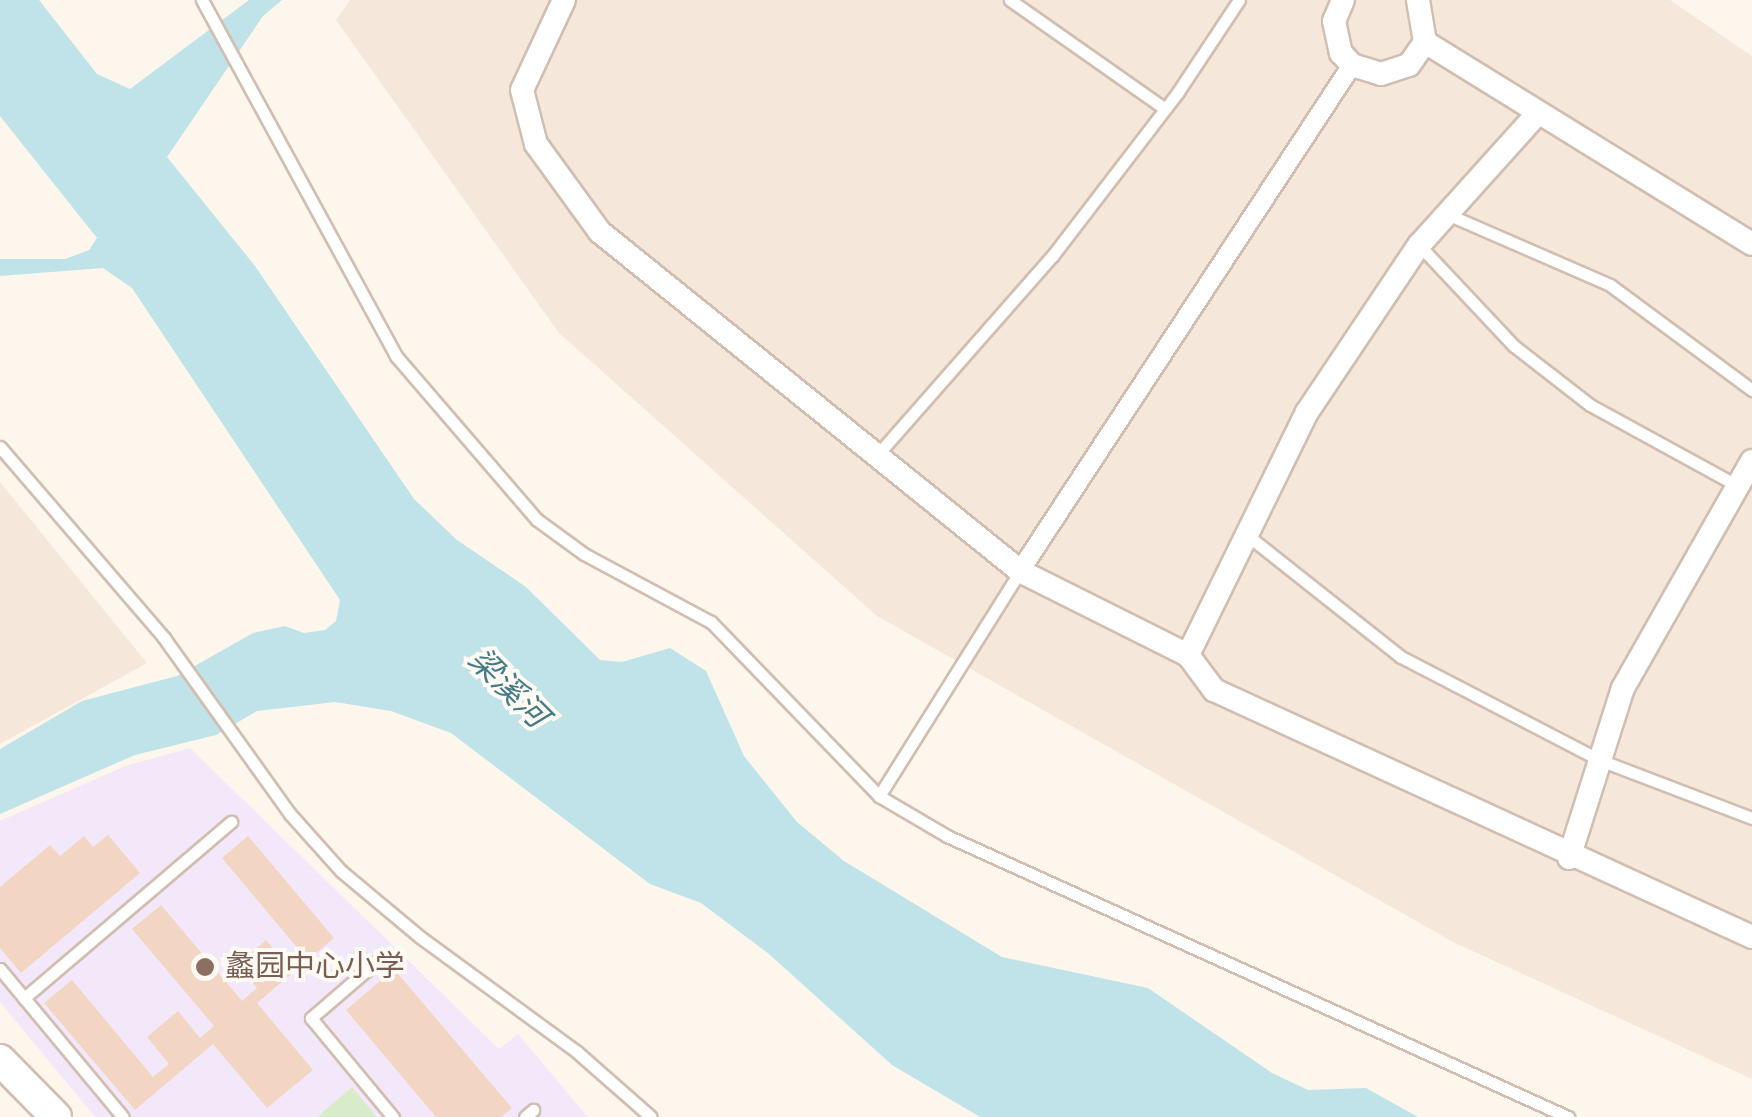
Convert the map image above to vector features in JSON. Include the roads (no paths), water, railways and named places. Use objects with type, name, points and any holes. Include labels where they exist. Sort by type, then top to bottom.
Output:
[{"type":"main road","points":[[0,1060],[56,1117]]},
{"type":"street","points":[[564,0],[522,90],[536,144],[600,232],[1020,571],[1188,655],[1214,690],[1569,858],[1752,937]]},
{"type":"street","points":[[1343,0],[1335,38],[1352,64],[1396,72],[1425,42]]},
{"type":"street","points":[[1418,0],[1425,42],[1752,244]]},
{"type":"street","points":[[1020,571],[1352,64]]},
{"type":"street","points":[[1188,655],[1307,412],[1420,245],[1538,113]]},
{"type":"street","points":[[1569,858],[1623,688],[1752,461]]},
{"type":"lane","points":[[202,0],[242,65],[364,305],[443,416],[536,519],[584,554],[710,622],[880,796],[948,836],[1568,1117]]},
{"type":"lane","points":[[1010,0],[1165,109]]},
{"type":"lane","points":[[878,454],[1053,255],[1165,109],[1239,0]]},
{"type":"lane","points":[[1447,214],[1610,286],[1752,390]]},
{"type":"lane","points":[[1420,245],[1514,346],[1590,406],[1738,486]]},
{"type":"lane","points":[[0,447],[164,638],[290,814],[342,871],[420,938],[577,1052],[650,1117]]},
{"type":"lane","points":[[1246,535],[1401,657],[1600,760],[1752,818]]},
{"type":"lane","points":[[880,796],[1020,571]]},
{"type":"lane","points":[[24,998],[231,822]]},
{"type":"lane","points":[[376,962],[311,1018],[394,1117]]},
{"type":"lane","points":[[0,969],[123,1117]]},
{"type":"water","name":"梁溪河","points":[[0,0],[39,0],[97,74],[130,89],[249,0],[282,0],[263,16],[167,157],[255,266],[414,499],[457,540],[526,587],[600,660],[622,662],[670,648],[706,671],[744,756],[797,822],[844,861],[1002,957],[1148,988],[1272,1073],[1308,1090],[1366,1088],[1418,1117],[980,1117],[892,1065],[769,954],[701,903],[650,884],[451,733],[391,711],[335,702],[257,711],[216,735],[135,755],[0,814],[0,749],[82,701],[177,676],[253,633],[285,626],[304,633],[325,630],[336,621],[340,600],[132,288],[103,268],[0,276],[0,259],[65,259],[89,250],[97,238],[0,116]]},
{"type":"place","name":"蠡园中心小学","points":[[205,967]]}]
